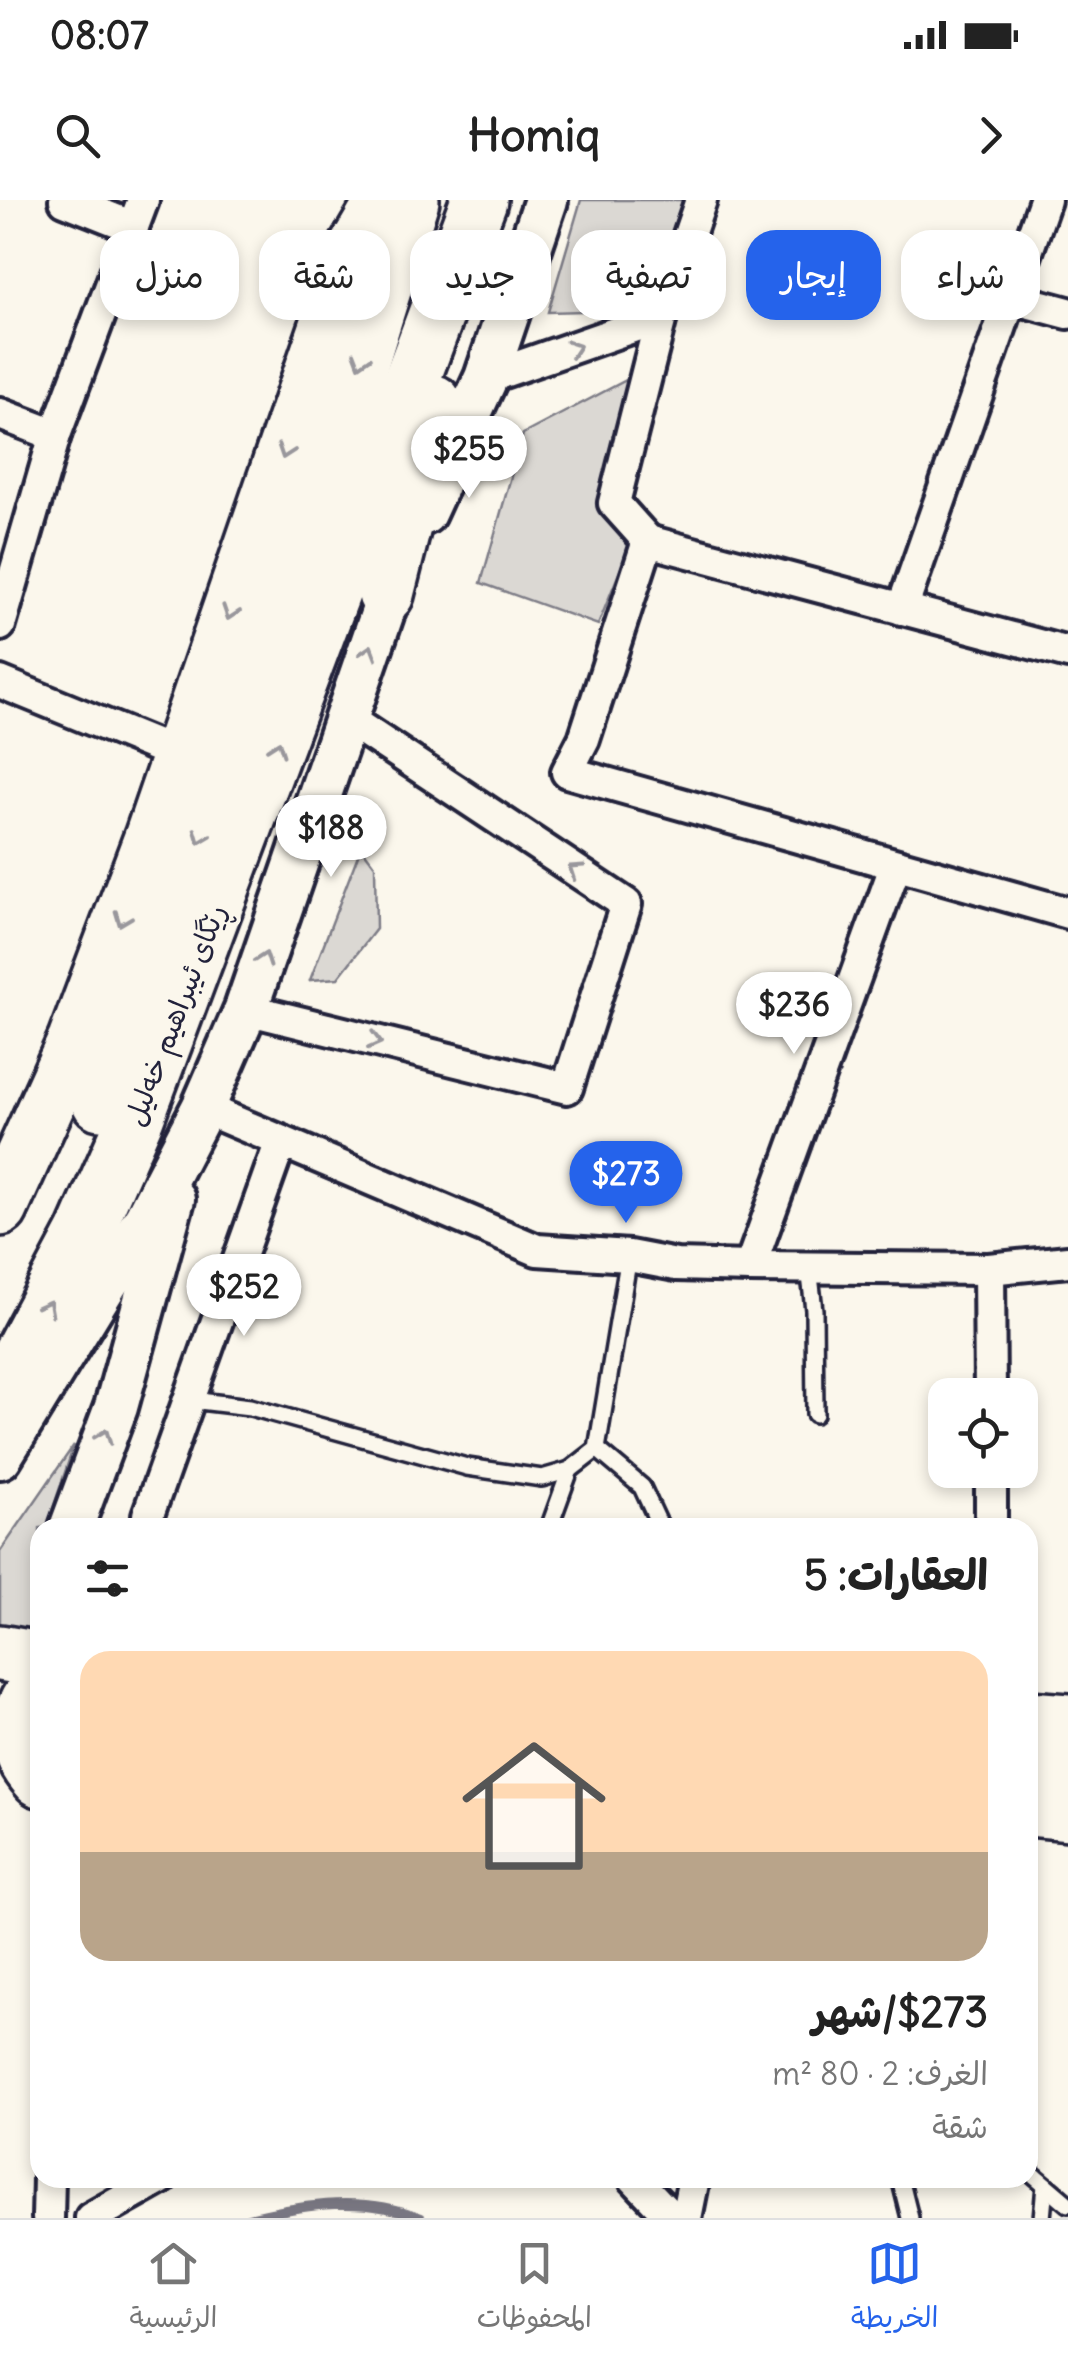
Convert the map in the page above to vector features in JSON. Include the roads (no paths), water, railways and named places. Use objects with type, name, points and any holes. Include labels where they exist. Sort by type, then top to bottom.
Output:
[{"type":"highway","points":[[0,1208],[76,1040],[181,756],[352,256],[385,200]]},
{"type":"highway","points":[[344,570],[411,200]]},
{"type":"highway","points":[[344,570],[482,200]]},
{"type":"highway","name":"ڕێگای ئیبراهیم خەلیل","points":[[0,1318],[51,1218],[106,1090],[260,684],[344,570]]},
{"type":"highway","name":"ڕێگای ئیبراهیم خەلیل","points":[[0,1393],[84,1235],[136,1117],[344,570]]},
{"type":"highway","points":[[0,1654],[30,1658]]},
{"type":"highway","points":[[30,1699],[21,1712],[19,1728],[21,1752],[30,1765]]},
{"type":"highway","points":[[1038,1719],[1068,1722]]},
{"type":"highway","points":[[1038,1764],[1068,1766]]},
{"type":"highway","points":[[0,1795],[30,1796]]},
{"type":"highway","points":[[1038,1809],[1068,1812]]},
{"type":"highway","points":[[1038,1840],[1068,1841]]},
{"type":"main road","points":[[0,1457],[146,1218],[246,1009],[349,720],[344,570],[486,378],[546,200]]},
{"type":"main road","points":[[75,1518],[116,1407],[200,1110]]},
{"type":"street","points":[[0,625],[55,435],[138,213],[65,200]]},
{"type":"street","points":[[691,230],[702,200]]},
{"type":"street","points":[[1034,230],[1045,200]]},
{"type":"street","points":[[1040,306],[1068,313]]},
{"type":"street","points":[[486,378],[652,320]]},
{"type":"street","points":[[660,320],[614,503],[648,540],[1068,653]]},
{"type":"street","points":[[902,609],[1000,320]]},
{"type":"street","points":[[0,414],[55,435]]},
{"type":"street","points":[[648,540],[584,739],[567,772],[1068,913]]},
{"type":"street","points":[[0,682],[181,756]]},
{"type":"street","points":[[246,1009],[567,1088],[626,904],[349,720]]},
{"type":"street","points":[[750,1267],[895,866]]},
{"type":"street","points":[[200,1110],[537,1250],[629,1256],[676,1265],[750,1267],[989,1268],[1068,1261]]},
{"type":"street","points":[[148,1518],[281,1141]]},
{"type":"street","points":[[989,1268],[990,1378]]},
{"type":"street","points":[[991,1488],[991,1518]]},
{"type":"street","points":[[48,2218],[49,2188]]},
{"type":"street","points":[[92,2218],[144,2188]]},
{"type":"street","points":[[644,2188],[672,2218]]},
{"type":"street","points":[[686,2218],[692,2188]]},
{"type":"lane","points":[[191,1400],[250,1408],[466,1467],[542,1478],[570,1470],[597,1449],[629,1256]]},
{"type":"lane","points":[[808,1267],[814,1310],[815,1414]]},
{"type":"lane","points":[[597,1449],[642,1487],[656,1518]]},
{"type":"lane","points":[[553,1518],[570,1470]]},
{"type":"lane","points":[[1038,2179],[1068,2204]]},
{"type":"lane","points":[[1042,2218],[1045,2185]]},
{"type":"lane","points":[[902,2188],[910,2218]]},
{"type":"waterway","points":[[248,2218],[335,2204],[378,2206],[421,2218]]}]
